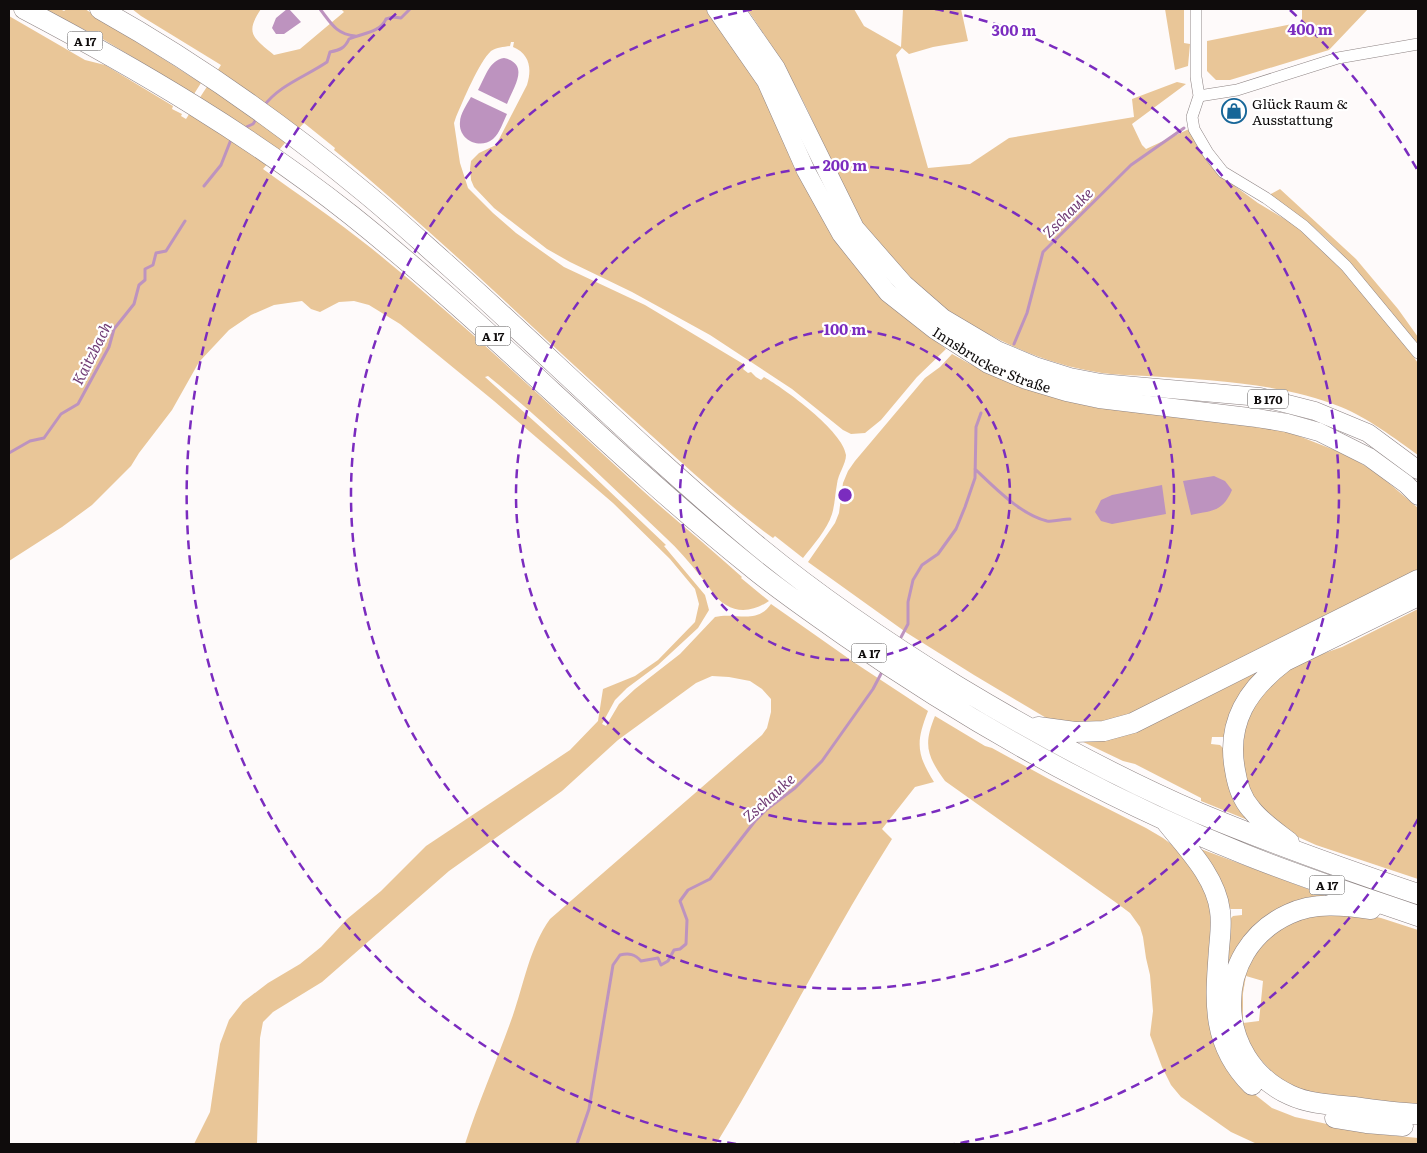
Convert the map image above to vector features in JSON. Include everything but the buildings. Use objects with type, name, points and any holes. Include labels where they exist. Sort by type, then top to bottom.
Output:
[{"type":"highway","name":"A 17","points":[[24,9],[99,48],[190,102],[280,162],[350,215],[472,317],[648,478],[750,567],[812,614],[901,675],[993,732],[1078,778],[1164,820],[1302,876],[1417,915]]},
{"type":"highway","name":"A 17","points":[[100,9],[207,75],[297,138],[375,201],[500,313],[663,465],[763,550],[825,598],[905,653],[1024,725],[1094,763],[1196,812],[1308,857],[1418,894]]},
{"type":"highway","points":[[1024,725],[1074,732],[1104,731],[1133,723],[1418,580]]},
{"type":"highway","points":[[1308,857],[1264,822],[1250,809],[1244,798],[1237,780],[1233,761],[1234,734],[1239,715],[1246,700],[1255,688],[1285,661],[1418,596]]},
{"type":"highway","points":[[1164,820],[1190,852],[1214,889],[1220,911],[1216,1014],[1222,1039],[1232,1062],[1244,1077],[1250,1084],[1275,1102],[1295,1111],[1366,1123],[1418,1127]]},
{"type":"highway","points":[[1417,915],[1338,905],[1304,908],[1288,914],[1263,930],[1244,954],[1232,984],[1230,1003],[1237,1040],[1246,1057],[1254,1068],[1274,1086],[1291,1096],[1310,1101],[1418,1114]]},
{"type":"main road","name":"Innsbrucker Straße","points":[[716,9],[766,81],[806,171],[841,234],[888,293],[938,324],[1035,366],[1070,377],[1100,391],[1287,423],[1319,432],[1369,456],[1406,484],[1418,496]]},
{"type":"main road","name":"Innsbrucker Straße","points":[[735,9],[776,68],[855,228],[938,324]]},
{"type":"main road","name":"Innsbrucker Straße","points":[[1100,391],[1260,397],[1315,411],[1368,433],[1418,470]]},
{"type":"street","points":[[1196,9],[1196,77],[1199,96],[1192,117],[1194,129],[1208,153],[1224,172],[1266,198],[1304,226],[1346,266],[1418,353]]},
{"type":"street","points":[[1199,96],[1237,90],[1338,58],[1418,44]]},
{"type":"shaded area","points":[[43,9],[60,9],[64,11],[67,9],[85,9],[201,83],[194,94],[101,38]]},
{"type":"shaded area","points":[[132,9],[261,9],[252,30],[257,40],[274,55],[300,49],[344,12],[341,9],[708,9],[745,60],[893,307],[946,349],[917,377],[881,420],[865,433],[851,434],[843,430],[792,389],[710,335],[632,292],[547,249],[494,208],[474,187],[471,180],[471,161],[479,153],[496,145],[527,85],[529,73],[526,58],[519,50],[513,47],[514,42],[511,42],[510,46],[500,47],[491,51],[486,56],[454,123],[460,163],[468,188],[516,233],[564,267],[645,305],[745,365],[743,369],[748,373],[751,372],[761,380],[764,377],[785,391],[824,423],[835,434],[842,445],[846,458],[838,480],[830,520],[803,558],[775,536],[773,538],[741,514],[711,489],[415,219],[304,123],[263,169],[371,248],[440,306],[654,501],[769,601],[759,607],[748,610],[731,608],[722,602],[679,551],[622,496],[534,415],[488,376],[485,377],[565,449],[666,545],[664,546],[705,595],[709,610],[698,628],[658,665],[627,688],[615,700],[602,724],[606,726],[619,704],[680,654],[715,617],[753,616],[765,610],[771,604],[928,711],[921,731],[920,747],[924,763],[934,782],[915,787],[882,829],[892,839],[716,1144],[465,1144],[513,1015],[532,953],[550,919],[762,735],[767,728],[771,712],[771,699],[762,689],[750,681],[712,676],[696,683],[618,740],[562,791],[449,871],[322,982],[273,1012],[263,1022],[260,1038],[257,1144],[194,1144],[210,1112],[220,1044],[229,1020],[243,1002],[268,983],[300,964],[321,947],[347,919],[381,891],[426,846],[570,750],[598,721],[603,689],[635,676],[658,660],[695,622],[699,604],[695,589],[670,559],[613,503],[494,401],[400,324],[369,305],[354,301],[339,302],[320,312],[311,309],[302,301],[274,305],[251,315],[229,330],[199,362],[172,410],[131,466],[92,505],[9,561],[9,16],[85,60],[105,65],[173,106],[172,109],[182,114],[181,116],[186,119],[221,65]]},
{"type":"shaded area","points":[[287,9],[301,22],[284,34],[276,34],[272,28],[276,18]]},
{"type":"shaded area","points":[[747,9],[854,9],[864,26],[901,47],[903,9],[961,9],[968,41],[933,47],[909,54],[902,48],[896,55],[928,168],[970,164],[1009,138],[1134,117],[1132,99],[1177,82],[1186,84],[1132,124],[1142,145],[1146,149],[1189,129],[1199,150],[1221,176],[1258,203],[1293,224],[1333,259],[1393,329],[1418,363],[1418,455],[1360,416],[1318,399],[1246,384],[1102,373],[1081,369],[1041,358],[1003,342],[949,311],[947,312],[895,265],[862,224],[840,185],[800,96],[779,58]]},
{"type":"shaded area","points":[[1165,9],[1184,9],[1184,43],[1190,44],[1188,66],[1175,70]]},
{"type":"shaded area","points":[[1302,9],[1368,9],[1329,50],[1230,80],[1216,80],[1207,71],[1207,41],[1302,22]]},
{"type":"shaded area","points":[[504,58],[517,65],[518,71],[516,84],[507,104],[478,90],[491,66],[499,59]]},
{"type":"shaded area","points":[[471,97],[507,114],[498,134],[493,139],[482,144],[466,138],[460,128],[461,116]]},
{"type":"shaded area","points":[[1280,189],[1356,259],[1398,309],[1418,337],[1418,348],[1337,249],[1306,221],[1267,196]]},
{"type":"shaded area","points":[[952,354],[1005,380],[1079,404],[1098,408],[1098,405],[1181,412],[1286,431],[1347,455],[1377,473],[1418,508],[1418,573],[1137,716],[1094,727],[1048,719],[907,633],[808,562],[835,523],[839,513],[843,483],[848,471],[925,378],[940,367]]},
{"type":"shaded area","points":[[1214,476],[1225,481],[1232,490],[1228,497],[1216,509],[1191,515],[1183,481]]},
{"type":"shaded area","points":[[1162,485],[1166,514],[1112,524],[1101,521],[1095,512],[1101,500],[1112,495]]},
{"type":"shaded area","points":[[1418,609],[1418,879],[1316,845],[1287,832],[1257,807],[1242,775],[1244,720],[1278,675],[1302,661],[1342,647]]},
{"type":"shaded area","points":[[1257,671],[1259,675],[1224,737],[1212,737],[1211,744],[1220,745],[1226,751],[1250,821],[1201,801],[1201,798],[1135,764],[1123,761],[1077,739]]},
{"type":"shaded area","points":[[935,716],[985,746],[1146,828],[1179,850],[1208,893],[1244,1086],[1272,1108],[1295,1117],[1368,1133],[1418,1138],[1418,1144],[1257,1144],[1231,1132],[1181,1097],[1171,1085],[1162,1067],[1150,1035],[1153,1011],[1150,975],[1140,927],[1130,913],[1118,904],[945,781],[934,764],[929,750],[929,735]]},
{"type":"shaded area","points":[[1198,848],[1332,898],[1260,926],[1228,1025],[1305,1107],[1226,1028],[1227,922],[1233,916],[1242,915],[1242,909],[1227,907]]},
{"type":"shaded area","points":[[1350,912],[1381,918],[1418,930],[1418,1107],[1312,1098],[1265,1074],[1236,1019],[1248,956],[1290,918]],"holes":[[[1246,976],[1263,981],[1259,1021],[1243,1023],[1243,993]]]},
{"type":"waterway","points":[[320,9],[338,30],[355,36]]},
{"type":"waterway","name":"Kaitzbach","points":[[263,107],[269,99],[284,87],[327,62],[330,52],[342,48],[349,39],[375,30],[386,19],[393,17],[401,18],[410,9]]},
{"type":"waterway","name":"Kaitzbach","points":[[244,128],[253,124],[257,118]]},
{"type":"waterway","name":"Zschauke","points":[[1014,344],[1027,313],[1043,252],[1131,165],[1184,128]]},
{"type":"waterway","name":"Kaitzbach","points":[[204,186],[221,165],[232,137]]},
{"type":"waterway","name":"Kaitzbach","points":[[9,453],[30,441],[44,438],[61,414],[78,404],[109,347],[114,329],[134,304],[139,285],[145,280],[145,269],[153,265],[156,253],[166,251],[185,221]]},
{"type":"waterway","name":"Zschauke","points":[[899,641],[908,624],[908,602],[913,580],[922,565],[938,554],[956,529],[965,507],[975,478],[976,427],[981,413]]},
{"type":"waterway","points":[[975,469],[1008,500],[1027,513],[1047,521],[1070,519]]},
{"type":"waterway","name":"Zschauke","points":[[577,1144],[589,1109],[613,965],[620,955],[626,954],[634,955],[641,961],[658,958],[661,965],[668,961],[674,950],[680,949],[686,944],[687,920],[680,901],[688,890],[710,879],[755,821],[767,809],[795,788],[822,761],[873,689],[883,670]]},
{"type":"place","name":"Glück Raum & Ausstattung","points":[[1234,111]]}]
